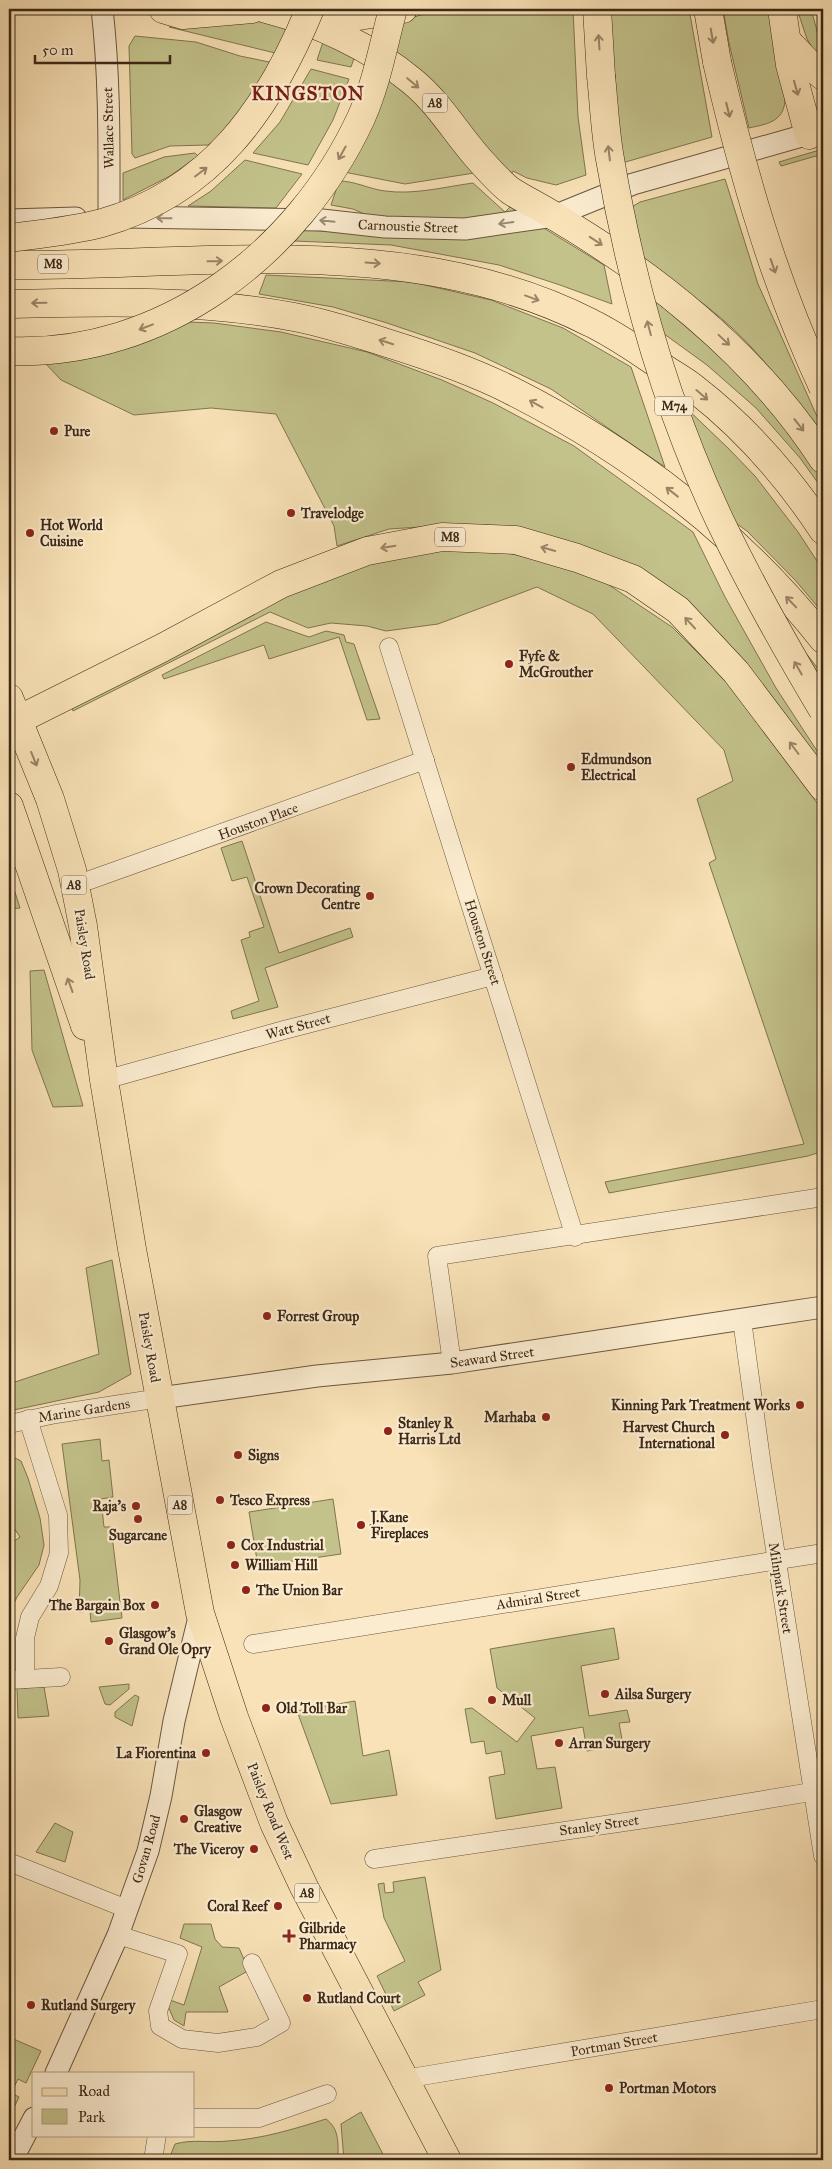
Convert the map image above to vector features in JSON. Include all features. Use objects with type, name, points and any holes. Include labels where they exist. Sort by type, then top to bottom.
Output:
[{"type":"main road","points":[[163,9],[183,15],[252,9]]},
{"type":"main road","name":"A8","points":[[266,9],[302,13],[376,56],[412,81],[434,102],[479,158],[510,190],[554,216]]},
{"type":"main road","points":[[361,118],[375,9]]},
{"type":"main road","points":[[9,351],[52,350],[113,338],[158,323],[223,285],[274,243],[307,207],[336,166],[361,118],[379,66],[392,9]]},
{"type":"main road","points":[[9,238],[77,229],[103,222],[160,199],[198,175],[220,155],[269,93],[294,49],[302,13],[359,16],[402,9]]},
{"type":"main road","name":"M74","points":[[597,9],[601,76],[610,158],[625,234],[656,351],[677,415],[706,488],[750,581],[823,710]]},
{"type":"main road","points":[[708,9],[717,62],[748,190],[775,272],[823,387]]},
{"type":"main road","points":[[782,9],[790,65],[816,132]]},
{"type":"main road","points":[[788,42],[810,66],[823,76]]},
{"type":"main road","points":[[554,216],[598,241],[696,314],[733,349],[773,392],[823,459]]},
{"type":"main road","name":"M8","points":[[9,265],[280,260],[390,264],[468,278],[554,306],[624,341],[694,388],[728,417],[764,454],[808,508],[823,530]]},
{"type":"main road","points":[[9,304],[127,302],[210,306],[294,317],[346,330],[404,348],[511,390],[618,452],[706,517],[769,576],[823,639]]},
{"type":"main road","name":"M8","points":[[12,716],[162,648],[281,584],[367,550],[442,537],[516,540],[577,558],[633,580],[678,610],[736,672],[823,787]]},
{"type":"main road","name":"Paisley Road","points":[[12,716],[50,799],[72,870],[83,926],[104,1080],[154,1368],[200,1613]]},
{"type":"main road","name":"Paisley Road","points":[[9,806],[104,1080]]},
{"type":"main road","name":"Paisley Road West","points":[[200,1613],[234,1718],[274,1824],[304,1888],[447,2160]]},
{"type":"street","name":"Wallace Street","points":[[102,9],[106,46],[110,129],[109,217]]},
{"type":"street","name":"Carnoustie Street","points":[[9,220],[109,217],[322,220],[424,229],[465,228],[554,216],[633,184],[816,132]]},
{"type":"street","name":"Houston Street","points":[[390,648],[575,1236]]},
{"type":"street","name":"Houston Place","points":[[90,880],[425,760]]},
{"type":"street","name":"Watt Street","points":[[104,1080],[284,1030],[493,976]]},
{"type":"street","points":[[452,1363],[437,1256],[823,1197]]},
{"type":"street","name":"Seaward Street","points":[[160,1398],[317,1376],[452,1363],[823,1307]]},
{"type":"street","name":"Milnpark Street","points":[[742,1320],[777,1561],[818,1790],[823,1856]]},
{"type":"street","name":"Marine Gardens","points":[[9,1424],[28,1419],[160,1398]]},
{"type":"street","points":[[28,1419],[58,1515],[59,1553],[49,1586],[30,1617],[17,1679],[61,1678]]},
{"type":"street","name":"Admiral Street","points":[[252,1644],[823,1553]]},
{"type":"street","name":"Govan Road","points":[[56,2072],[118,1935],[148,1851],[161,1796],[174,1721],[200,1613]]},
{"type":"street","name":"Stanley Street","points":[[374,1859],[679,1814],[818,1790]]},
{"type":"street","points":[[9,1862],[127,1909]]},
{"type":"street","points":[[118,1935],[178,1954],[158,2011],[160,2026],[182,2039],[218,2043],[257,2037],[281,2023],[252,1963]]},
{"type":"street","name":"Portman Street","points":[[404,2079],[823,2009]]},
{"type":"street","points":[[195,2118],[259,2118],[327,2094]]},
{"type":"street","points":[[12,2160],[32,2122]]},
{"type":"street","points":[[153,2160],[157,2136]]},
{"type":"green space","points":[[439,9],[573,9],[578,117],[586,175],[556,185],[527,178],[513,171],[509,178],[390,59],[399,22]]},
{"type":"green space","points":[[606,9],[689,9],[712,137],[622,163]]},
{"type":"green space","points":[[723,9],[770,9],[785,101],[781,114],[773,121],[749,128]]},
{"type":"green space","points":[[797,9],[811,9],[822,49],[816,54],[807,39]]},
{"type":"green space","points":[[257,21],[291,28],[279,54],[169,27]]},
{"type":"green space","points":[[135,36],[196,42],[240,56],[274,63],[255,94],[219,137],[208,145],[170,146],[135,158],[132,154],[129,46]]},
{"type":"green space","points":[[324,39],[356,53],[351,67],[317,60]]},
{"type":"green space","points":[[311,69],[349,79],[333,120],[308,165],[253,153],[280,122]]},
{"type":"green space","points":[[387,77],[419,99],[474,173],[405,184],[344,172]]},
{"type":"green space","points":[[823,149],[823,154],[781,166],[779,162]]},
{"type":"green space","points":[[195,153],[198,156],[170,176],[123,200],[123,173],[164,157]]},
{"type":"green space","points":[[245,160],[302,174],[276,208],[188,206],[211,191]]},
{"type":"green space","points":[[725,179],[758,284],[823,430],[823,436],[769,367],[735,330],[690,294],[641,263],[630,208],[640,202]]},
{"type":"green space","points":[[339,181],[396,192],[429,190],[473,183],[505,212],[512,205],[521,212],[469,220],[373,218],[353,209],[331,205]]},
{"type":"green space","points":[[542,227],[604,265],[612,304],[499,265],[391,245],[294,241],[303,230],[397,235]]},
{"type":"green space","points":[[266,275],[412,282],[491,300],[563,328],[631,367],[665,467],[551,389],[475,353],[387,323],[333,307],[259,294]]},
{"type":"green space","points":[[649,295],[736,370],[767,404],[804,452],[823,481],[823,490],[800,458],[756,408],[707,365],[660,331]]},
{"type":"green space","points":[[188,322],[214,323],[281,332],[367,352],[442,380],[493,403],[574,446],[693,532],[725,597],[776,688],[823,760],[823,775],[699,621],[532,533],[487,525],[389,529],[337,546],[334,526],[276,414],[211,408],[134,415],[61,380],[45,363],[83,357],[136,344]]},
{"type":"green space","points":[[682,404],[755,476],[798,532],[823,570],[823,613],[795,580],[747,531],[727,517]]},
{"type":"green space","points":[[443,550],[499,551],[556,564],[606,583],[672,627],[726,681],[823,811],[823,1151],[808,1156],[609,1193],[605,1182],[804,1144],[709,863],[716,859],[697,799],[733,781],[724,750],[593,614],[537,587],[438,624],[386,631],[367,626],[331,623],[308,628],[270,612],[73,711],[70,704],[258,608],[343,571],[395,557]]},
{"type":"green space","points":[[780,620],[823,675],[823,691]]},
{"type":"green space","points":[[266,622],[309,637],[326,631],[344,635],[346,642],[354,644],[380,719],[367,720],[339,637],[269,659],[264,645],[164,679],[162,675]]},
{"type":"green space","points":[[242,841],[279,953],[350,928],[353,937],[265,968],[278,1007],[233,1019],[231,1011],[259,1001],[241,940],[250,937],[249,932],[264,927],[247,877],[232,881],[221,848]]},
{"type":"green space","points":[[9,873],[20,908],[9,909]]},
{"type":"green space","points":[[44,970],[83,1106],[53,1107],[32,1050],[30,971]]},
{"type":"green space","points":[[112,1260],[131,1374],[99,1392],[9,1411],[9,1384],[99,1354],[86,1268]]},
{"type":"green space","points":[[100,1439],[102,1461],[109,1460],[113,1497],[101,1499],[104,1527],[111,1527],[122,1618],[91,1622],[90,1611],[79,1612],[80,1580],[62,1444]]},
{"type":"green space","points":[[9,1455],[21,1461],[28,1478],[40,1518],[44,1545],[39,1565],[17,1597],[9,1614],[9,1545],[20,1537],[9,1520]]},
{"type":"green space","points":[[333,1499],[341,1554],[258,1566],[249,1512]]},
{"type":"green space","points":[[614,1628],[619,1659],[581,1666],[589,1716],[627,1710],[630,1722],[619,1723],[623,1745],[587,1751],[583,1727],[531,1736],[537,1769],[555,1767],[562,1808],[496,1819],[489,1777],[505,1774],[501,1751],[486,1754],[484,1741],[471,1743],[465,1709],[472,1708],[517,1742],[535,1718],[497,1688],[490,1649]]},
{"type":"green space","points":[[129,1684],[129,1689],[110,1705],[105,1704],[99,1687]]},
{"type":"green space","points":[[44,1687],[49,1716],[18,1718],[17,1688]]},
{"type":"green space","points":[[135,1695],[139,1697],[132,1726],[115,1717],[115,1712]]},
{"type":"green space","points":[[355,1701],[363,1756],[389,1750],[397,1795],[331,1804],[297,1711]]},
{"type":"green space","points":[[55,1823],[73,1832],[65,1862],[36,1852]]},
{"type":"green space","points":[[425,1877],[441,1970],[418,1982],[425,1995],[394,2011],[377,1976],[405,1961],[384,1918],[378,1884],[384,1883],[385,1893],[394,1892],[393,1882]]},
{"type":"green space","points":[[184,1924],[211,1924],[215,1939],[222,1947],[239,1948],[246,1964],[246,1972],[219,1987],[228,2012],[186,2012],[184,2026],[174,2020],[168,2006],[170,2000],[184,2005],[202,1947],[180,1938]]},
{"type":"green space","points":[[9,2037],[41,2051],[26,2083],[18,2079],[11,2093],[19,2097],[9,2118]]},
{"type":"green space","points":[[361,2112],[386,2160],[344,2160],[341,2124]]},
{"type":"green space","points":[[326,2119],[331,2123],[336,2132],[338,2160],[172,2160],[171,2154],[175,2144],[241,2140],[266,2136]]},
{"type":"place","name":"Pure","points":[[54,431]]},
{"type":"place","name":"Travelodge","points":[[291,513]]},
{"type":"place","name":"Hot World Cuisine","points":[[30,533]]},
{"type":"place","name":"Fyfe & McGrouther","points":[[509,664]]},
{"type":"place","name":"Edmundson Electrical","points":[[571,767]]},
{"type":"place","name":"Crown Decorating Centre","points":[[370,896]]},
{"type":"place","name":"Forrest Group","points":[[267,1316]]},
{"type":"place","name":"Kinning Park Treatment Works","points":[[800,1405]]},
{"type":"place","name":"Marhaba","points":[[546,1417]]},
{"type":"place","name":"Stanley R Harris Ltd","points":[[388,1431]]},
{"type":"place","name":"Harvest Church International","points":[[725,1435]]},
{"type":"place","name":"Signs","points":[[238,1455]]},
{"type":"place","name":"Tesco Express","points":[[220,1500]]},
{"type":"place","name":"Raja's","points":[[136,1506]]},
{"type":"place","name":"Sugarcane","points":[[138,1519]]},
{"type":"place","name":"J.Kane Fireplaces","points":[[361,1525]]},
{"type":"place","name":"Cox Industrial","points":[[231,1545]]},
{"type":"place","name":"William Hill","points":[[235,1565]]},
{"type":"place","name":"The Union Bar","points":[[246,1590]]},
{"type":"place","name":"The Bargain Box","points":[[155,1605]]},
{"type":"place","name":"Glasgow's Grand Ole Opry","points":[[109,1641]]},
{"type":"place","name":"Ailsa Surgery","points":[[605,1694]]},
{"type":"place","name":"Mull","points":[[492,1700]]},
{"type":"place","name":"Old Toll Bar","points":[[266,1708]]},
{"type":"place","name":"Arran Surgery","points":[[559,1743]]},
{"type":"place","name":"La Fiorentina","points":[[206,1753]]},
{"type":"place","name":"Glasgow Creative","points":[[184,1819]]},
{"type":"place","name":"The Viceroy","points":[[254,1849]]},
{"type":"place","name":"Coral Reef","points":[[278,1906]]},
{"type":"place","name":"Gilbride Pharmacy","points":[[289,1936]]},
{"type":"place","name":"Rutland Court","points":[[307,1998]]},
{"type":"place","name":"Rutland Surgery","points":[[31,2005]]},
{"type":"place","name":"Portman Motors","points":[[609,2088]]},
{"type":"district","name":"KINGSTON","points":[[308,93]]}]
